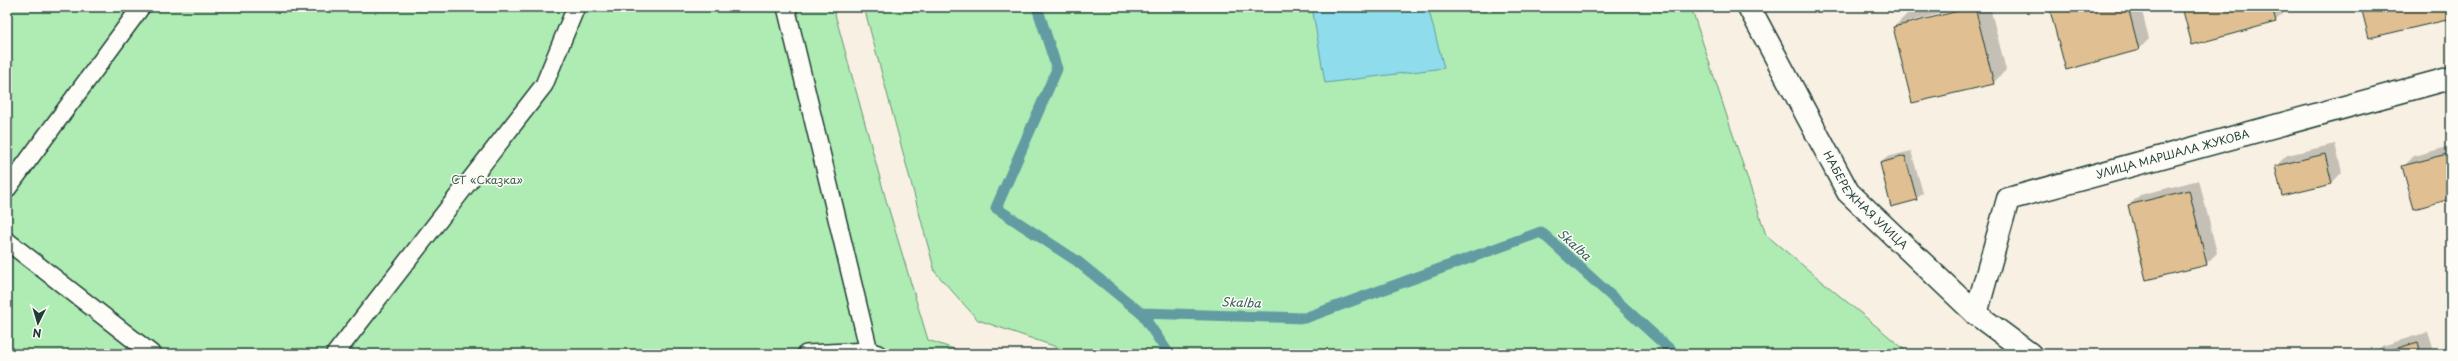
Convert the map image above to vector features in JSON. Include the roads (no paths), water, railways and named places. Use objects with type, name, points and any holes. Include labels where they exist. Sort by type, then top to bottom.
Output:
[{"type":"street","name":"НАБЕРЕЖНАЯ УЛИЦА","points":[[1749,7],[1848,192],[1976,314],[2030,354]]},
{"type":"street","name":"УЛИЦА МАРШАЛА ЖУКОВА","points":[[1976,314],[2008,199],[2451,78]]},
{"type":"lane","points":[[7,189],[141,7]]},
{"type":"lane","points":[[335,354],[544,85],[576,7]]},
{"type":"lane","points":[[786,7],[874,352],[806,354]]},
{"type":"lane","points":[[7,241],[152,354]]},
{"type":"water","points":[[1312,7],[1428,7],[1444,68],[1325,83]]},
{"type":"waterway","name":"Skalba","points":[[1037,7],[1057,69],[996,208],[1077,261],[1141,313],[1305,318],[1541,232],[1675,354]]},
{"type":"waterway","points":[[1141,313],[1169,354]]},
{"type":"park label","name":"СТ «Сказка»","points":[[487,180]]}]
